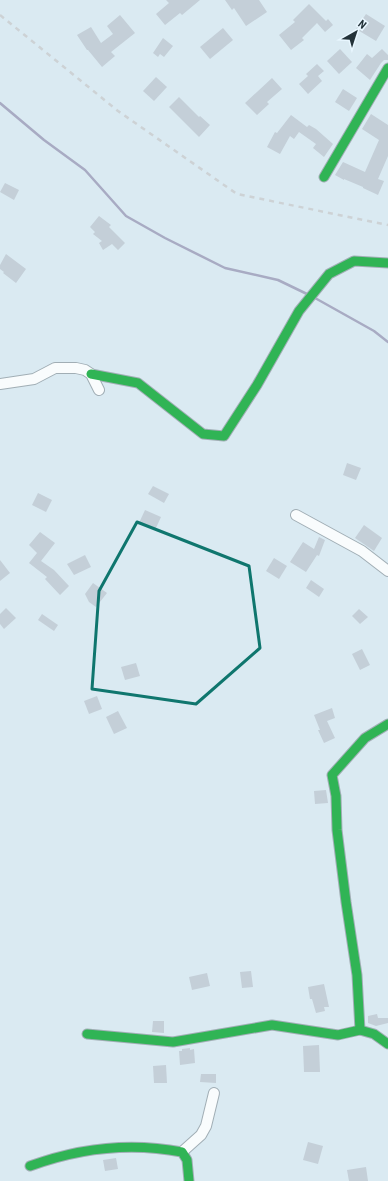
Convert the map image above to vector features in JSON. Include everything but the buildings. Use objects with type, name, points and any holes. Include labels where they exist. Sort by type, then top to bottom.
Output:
[{"type":"street","points":[[324,177],[388,68]]},
{"type":"street","points":[[0,384],[34,379],[55,368],[76,368],[85,370],[91,374],[138,383],[203,434],[224,436],[257,385],[299,311],[329,274],[354,261],[388,263]]},
{"type":"street","points":[[91,374],[98,390]]},
{"type":"street","points":[[296,515],[362,551],[388,571]]},
{"type":"street","points":[[360,1030],[357,975],[346,902],[337,830],[336,796],[332,775],[365,738],[388,724]]},
{"type":"street","points":[[87,1034],[172,1042],[272,1026],[338,1035],[360,1030],[374,1034],[388,1044]]},
{"type":"street","points":[[182,1152],[201,1135],[206,1126],[214,1093]]},
{"type":"street","points":[[30,1166],[65,1155],[117,1147],[171,1150],[182,1152],[187,1160],[189,1181]]},
{"type":"highlighted area","points":[[137,522],[249,566],[260,648],[196,704],[92,689],[99,591]]},
{"type":"waterway","points":[[0,103],[44,140],[85,170],[126,216],[165,238],[225,268],[278,280],[307,294]]},
{"type":"waterway","points":[[315,298],[374,331],[388,342]]},
{"type":"railway","points":[[0,15],[118,111],[237,194],[388,225]]},
{"type":"traffic: fast","points":[[324,177],[388,68]]},
{"type":"traffic: fast","points":[[91,374],[138,383],[203,434],[224,436],[257,385],[299,311],[329,274],[354,261],[388,263]]},
{"type":"traffic: fast","points":[[360,1030],[357,975],[346,902],[337,830],[336,796],[332,775],[365,738],[388,724]]},
{"type":"traffic: fast","points":[[87,1034],[173,1042],[272,1025],[338,1035],[360,1030],[374,1034],[388,1044]]},
{"type":"traffic: fast","points":[[30,1166],[86,1151],[105,1148],[143,1147],[182,1152],[187,1160],[189,1181]]}]
